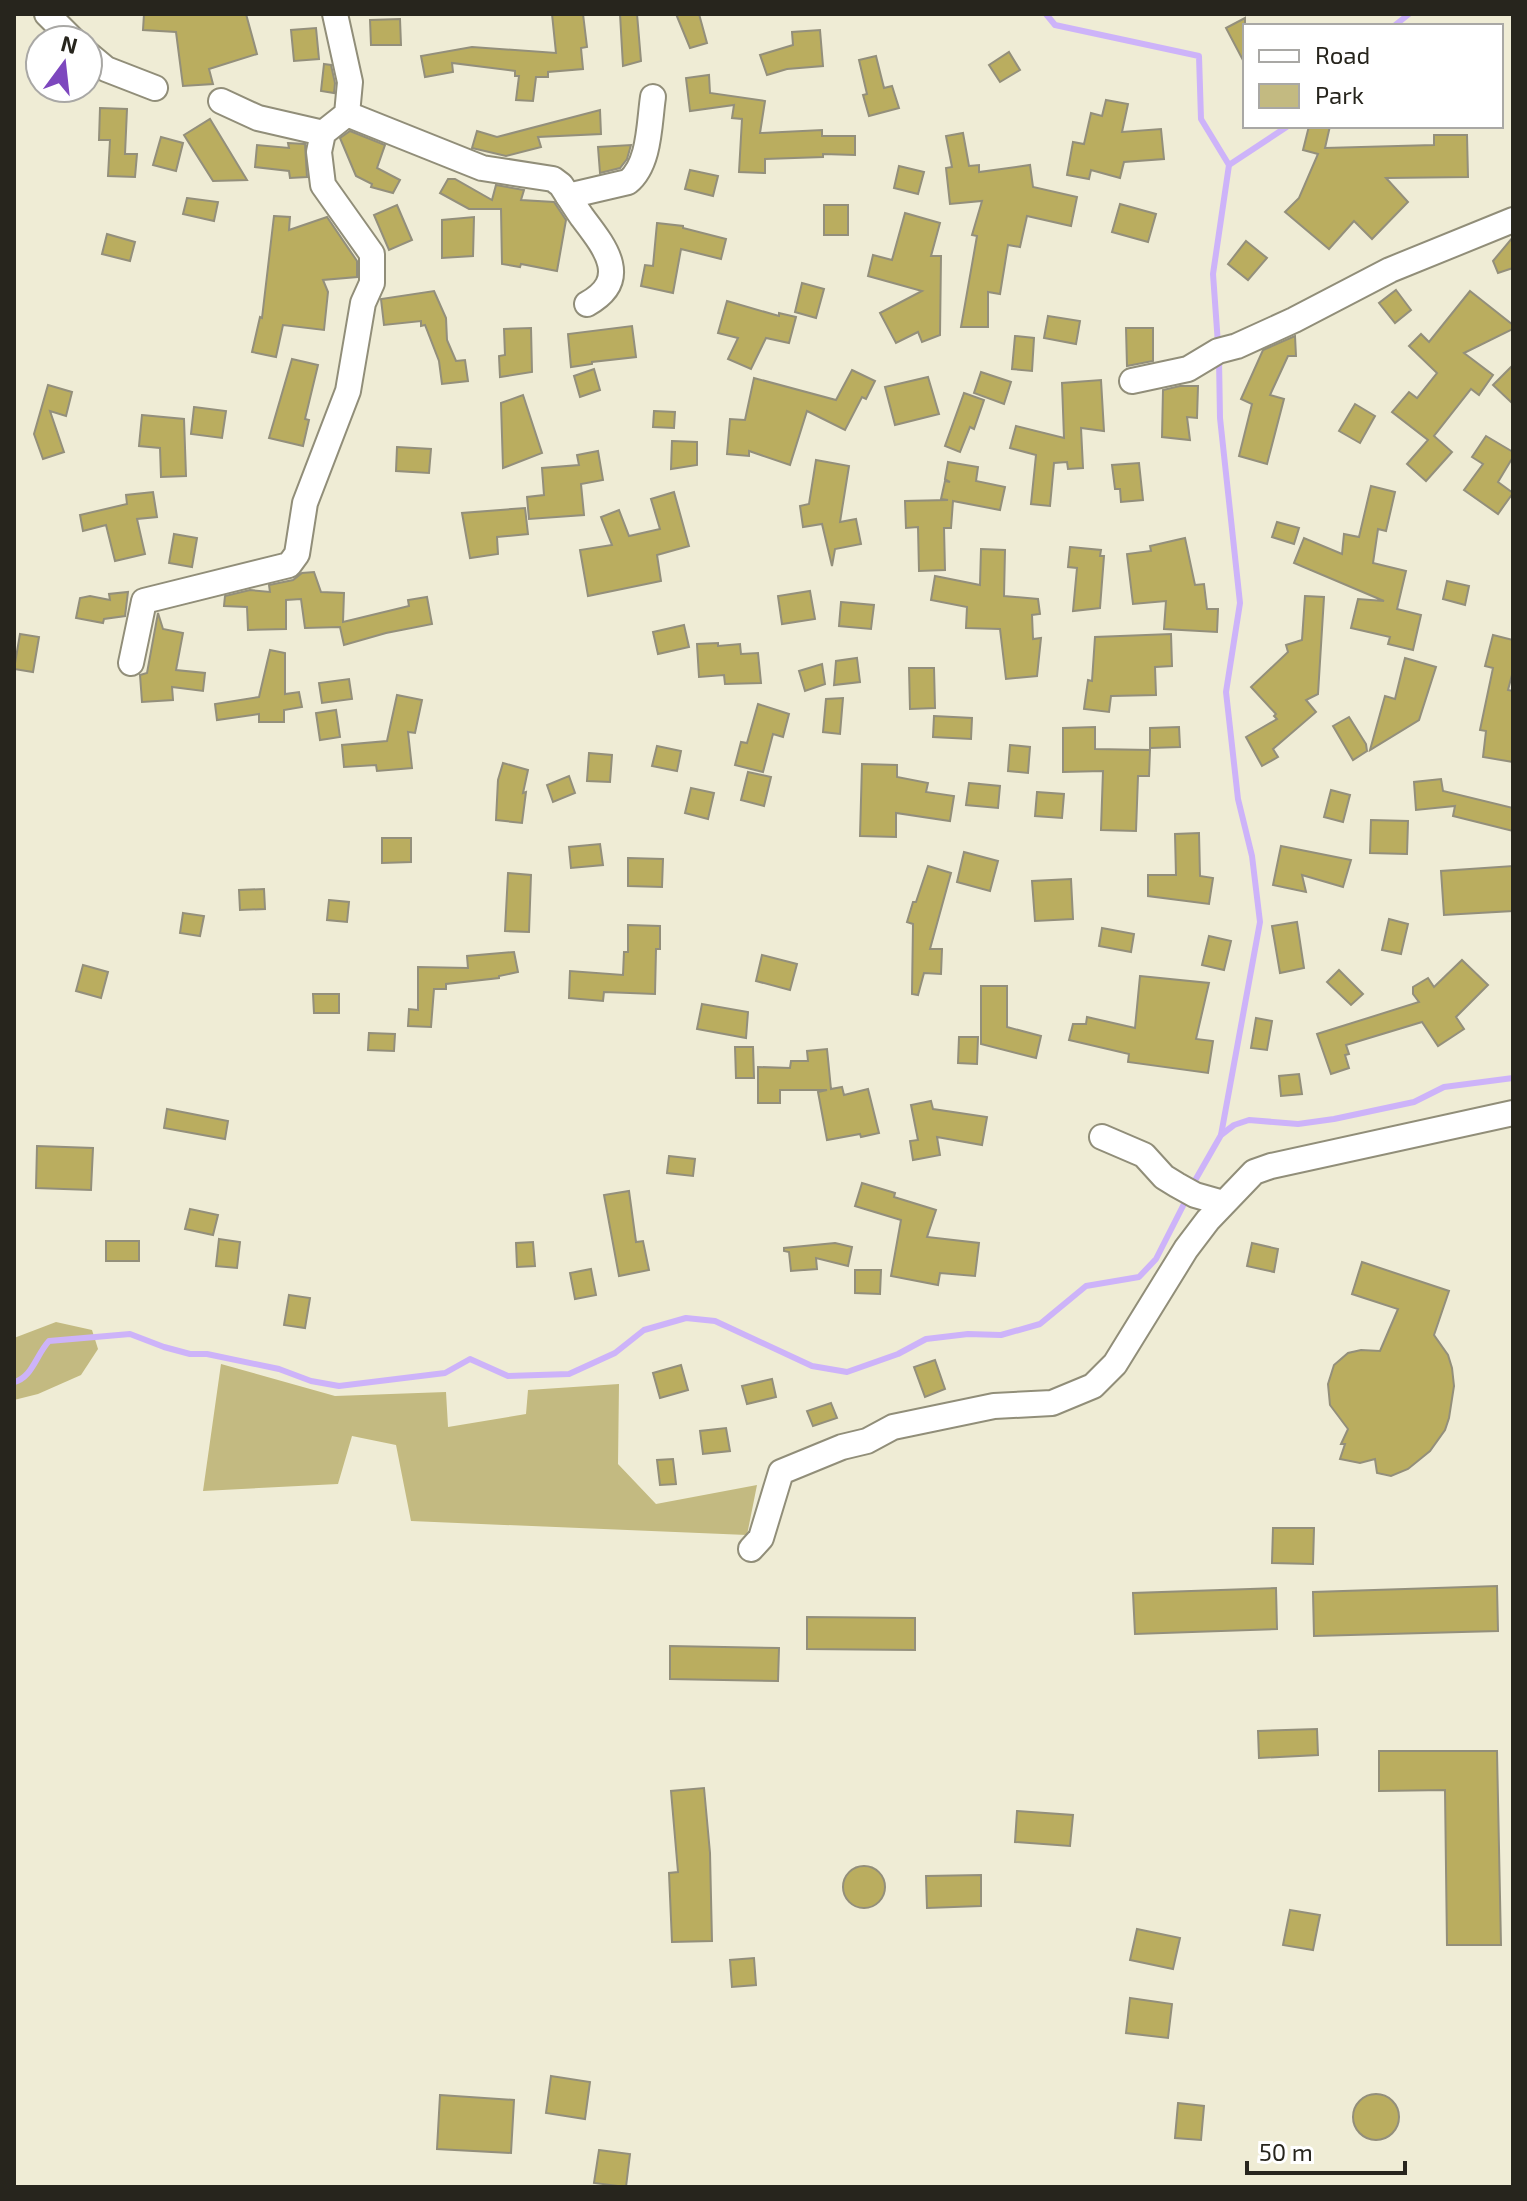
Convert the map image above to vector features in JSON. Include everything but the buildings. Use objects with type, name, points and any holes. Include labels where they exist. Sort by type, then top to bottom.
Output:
[{"type":"street","points":[[131,663],[144,601],[289,565],[297,554],[305,503],[348,391],[363,303],[372,283],[372,254],[323,185],[319,152],[323,133],[347,114],[350,82],[335,14]]},
{"type":"street","points":[[104,67],[155,88]]},
{"type":"street","points":[[568,196],[628,182],[635,176],[642,163],[653,97]]},
{"type":"street","points":[[221,101],[258,118],[323,133]]},
{"type":"street","points":[[347,114],[482,168],[553,179],[599,237],[610,257],[611,279],[602,296],[587,304]]},
{"type":"street","points":[[1132,381],[1188,369],[1218,351],[1237,346],[1294,320],[1390,270],[1513,220]]},
{"type":"street","points":[[751,1549],[761,1538],[781,1472],[842,1447],[867,1441],[893,1427],[994,1406],[1052,1403],[1093,1386],[1115,1364],[1186,1249],[1223,1203],[1254,1172],[1513,1113]]},
{"type":"street","points":[[1102,1137],[1144,1155],[1164,1177],[1195,1195],[1223,1203]]},
{"type":"green space","points":[[56,1322],[92,1330],[98,1349],[81,1375],[38,1394],[14,1400],[14,1338]]},
{"type":"green space","points":[[221,1364],[335,1396],[446,1392],[448,1427],[526,1414],[528,1390],[619,1384],[618,1464],[656,1504],[757,1485],[747,1535],[411,1521],[396,1445],[352,1436],[338,1484],[203,1491]]},
{"type":"waterway","points":[[1046,14],[1055,25],[1199,56],[1201,119],[1229,165],[1213,274],[1218,344]]},
{"type":"waterway","points":[[1396,24],[1409,14]]},
{"type":"waterway","points":[[1229,165],[1285,128]]},
{"type":"waterway","points":[[1219,359],[1220,418],[1240,603],[1226,692],[1238,799],[1252,856],[1260,922],[1221,1135]]},
{"type":"waterway","points":[[1193,1184],[1221,1135],[1234,1125],[1249,1120],[1298,1124],[1334,1119],[1414,1102],[1444,1087],[1513,1078]]},
{"type":"waterway","points":[[14,1382],[30,1371],[49,1341],[130,1334],[190,1354],[207,1354],[279,1369],[311,1381],[339,1386],[445,1373],[470,1359],[508,1376],[569,1374],[615,1353],[644,1330],[686,1318],[715,1321],[812,1366],[847,1372],[898,1354],[926,1339],[968,1334],[1001,1335],[1040,1324],[1086,1286],[1139,1277],[1156,1259],[1187,1198]]}]
